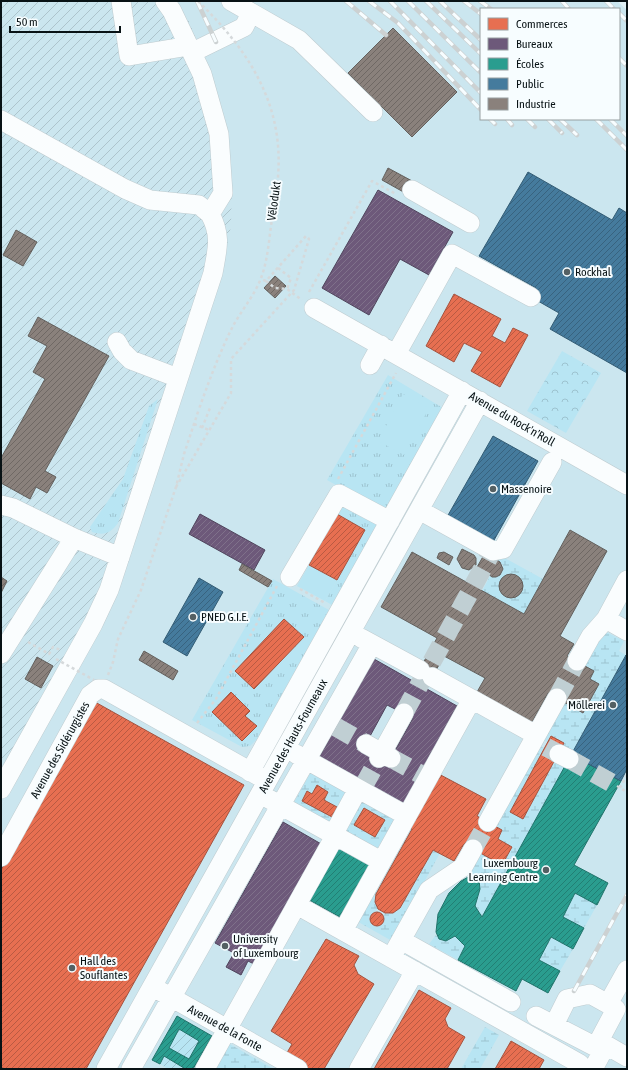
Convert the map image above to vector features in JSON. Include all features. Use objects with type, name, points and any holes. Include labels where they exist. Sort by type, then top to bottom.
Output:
[{"type":"street","points":[[121,1],[129,56],[191,49],[244,26],[251,13]]},
{"type":"street","points":[[165,1],[172,11],[202,74],[219,134],[222,194],[210,214]]},
{"type":"street","points":[[231,1],[299,40],[373,112]]},
{"type":"street","points":[[1,120],[125,189],[150,200],[200,206],[210,214],[216,225],[219,236],[213,272],[109,590],[65,658],[1,790]]},
{"type":"street","points":[[405,193],[470,223]]},
{"type":"street","points":[[370,365],[394,353],[452,254],[531,297]]},
{"type":"street","name":"Avenue du Rock'n'Roll","points":[[309,301],[394,353],[627,485]]},
{"type":"street","points":[[117,342],[122,351],[131,360],[178,378]]},
{"type":"street","name":"Avenue des Hauts-Fourneaux","points":[[250,772],[462,391]]},
{"type":"street","name":"Avenue des Hauts-Fourneaux","points":[[106,1069],[480,401]]},
{"type":"street","points":[[419,510],[492,553],[503,549],[552,462]]},
{"type":"street","points":[[288,583],[339,494],[390,521]]},
{"type":"street","points":[[1,505],[14,508],[74,538],[120,557]]},
{"type":"street","points":[[1,654],[74,538]]},
{"type":"street","points":[[577,661],[591,636],[606,619],[627,580]]},
{"type":"street","points":[[606,619],[627,631]]},
{"type":"street","points":[[351,632],[472,699],[549,747]]},
{"type":"street","name":"Avenue des Hauts-Fourneaux","points":[[131,1069],[306,760],[332,725],[372,644]]},
{"type":"street","points":[[99,684],[250,772],[280,805],[381,861]]},
{"type":"street","name":"Avenue des Sidérurgistes","points":[[1,857],[90,695],[98,689],[99,684]]},
{"type":"street","points":[[488,822],[549,747],[557,698]]},
{"type":"street","points":[[342,931],[407,816],[424,776],[472,699]]},
{"type":"street","points":[[379,753],[404,713]]},
{"type":"street","points":[[286,749],[361,789],[407,816]]},
{"type":"street","points":[[205,1069],[361,789]]},
{"type":"street","points":[[391,958],[429,890],[463,867],[473,849]]},
{"type":"street","points":[[297,905],[583,1067],[616,1009],[590,994],[567,999],[554,1025]]},
{"type":"street","points":[[401,940],[511,1002]]},
{"type":"street","points":[[608,1004],[627,970]]},
{"type":"street","points":[[359,1069],[415,971]]},
{"type":"street","name":"Avenue de la Fonte","points":[[152,987],[298,1069]]},
{"type":"street","points":[[536,1016],[627,1057]]},
{"type":"path","name":"Vëlodukt","points":[[176,487],[194,424],[214,366],[232,327],[261,279],[266,259],[278,177],[279,157],[272,114],[266,95],[249,59],[230,34],[198,1]]},
{"type":"path","points":[[261,279],[275,288],[287,289],[309,301],[372,181],[405,193]]},
{"type":"path","points":[[14,634],[49,654],[53,646],[65,658],[99,684],[105,681],[114,662],[118,639],[139,596],[176,487],[231,393],[231,358],[294,290],[309,239],[306,236],[266,281]]},
{"type":"path","points":[[278,268],[291,278],[287,289]]},
{"type":"path","points":[[339,494],[335,485],[394,353]]},
{"type":"path","points":[[202,428],[210,408]]},
{"type":"path","points":[[194,424],[209,430]]},
{"type":"path","points":[[197,723],[216,699],[288,583],[339,611]]},
{"type":"path","points":[[627,775],[619,787],[627,792]]},
{"type":"shaded area","points":[[1,1],[175,1],[190,23],[209,72],[227,134],[232,181],[231,226],[221,275],[118,594],[1,806]]},
{"type":"shaded area","points":[[175,1],[617,1],[627,10],[627,1069],[1,1069],[1,806],[118,594]]},
{"type":"green space","points":[[562,351],[601,373],[566,433],[527,411]]},
{"type":"green space","points":[[388,375],[443,408],[384,512],[327,480]]},
{"type":"green space","points":[[403,394],[429,408],[404,455],[378,441]]},
{"type":"green space","points":[[158,399],[118,523],[107,533],[100,534],[92,532],[90,527],[123,479],[149,406]]},
{"type":"green space","points":[[342,506],[363,518],[379,521],[332,605],[325,601],[365,530],[337,514]]},
{"type":"green space","points":[[570,530],[607,551],[561,634],[482,591],[490,576],[496,577],[502,573],[503,565],[498,561],[501,556],[543,579]],"holes":[[[510,574],[516,575],[523,584],[519,595],[514,598],[508,598],[500,591],[499,585],[505,576]]]},
{"type":"green space","points":[[309,565],[337,580],[325,601],[297,586]]},
{"type":"green space","points":[[273,579],[329,610],[257,739],[250,746],[242,747],[192,720]]},
{"type":"green space","points":[[604,631],[624,641],[619,651],[626,655],[571,755],[544,740]]},
{"type":"green space","points":[[540,746],[568,762],[482,917],[475,906],[480,889],[479,880],[473,876],[466,877]]},
{"type":"green space","points":[[313,768],[352,789],[330,829],[291,808]]},
{"type":"green space","points":[[361,794],[397,815],[374,854],[339,834]]},
{"type":"green space","points":[[405,825],[412,829],[378,909],[371,915],[370,918],[373,925],[381,925],[385,913],[393,913],[400,908],[433,850],[440,853],[392,941],[353,919]]},
{"type":"green space","points":[[575,893],[597,905],[584,928],[563,917]]},
{"type":"green space","points":[[436,935],[442,941],[446,941],[455,936],[465,946],[458,960],[429,944]]},
{"type":"green space","points":[[551,937],[573,949],[560,971],[539,960]]},
{"type":"green space","points":[[184,1020],[204,1032],[183,1069],[168,1069],[160,1064]]},
{"type":"green space","points":[[485,1027],[499,1035],[480,1069],[461,1069]]},
{"type":"green space","points":[[226,1042],[274,1069],[211,1069]]},
{"type":"building: Commerces","points":[[454,294],[501,319],[492,336],[505,343],[513,328],[528,335],[500,387],[471,371],[482,352],[464,343],[454,362],[426,346]]},
{"type":"building: Commerces","points":[[337,514],[365,530],[337,580],[309,565]]},
{"type":"building: Commerces","points":[[582,547],[587,549],[589,554],[587,559],[582,561],[577,559],[575,554],[577,549]]},
{"type":"building: Commerces","points":[[284,619],[304,637],[254,689],[235,671]]},
{"type":"building: Commerces","points":[[231,692],[250,711],[245,716],[257,726],[242,741],[212,712]]},
{"type":"building: Commerces","name":"Hall des Souflantes","points":[[95,702],[244,785],[86,1069],[5,1069],[1,1067],[1,870]]},
{"type":"building: Commerces","points":[[551,736],[564,743],[523,819],[510,812]]},
{"type":"building: Commerces","points":[[435,772],[486,799],[477,816],[502,830],[498,839],[512,847],[502,865],[464,844],[454,861],[433,850],[400,908],[393,913],[385,913],[378,909],[375,902],[376,894],[412,829],[405,825]]},
{"type":"building: Commerces","points":[[317,785],[328,792],[324,800],[337,807],[332,817],[302,801],[307,791],[312,794]]},
{"type":"building: Commerces","points":[[364,808],[385,820],[375,837],[354,825]]},
{"type":"building: Commerces","points":[[377,912],[382,914],[384,919],[382,924],[377,926],[372,924],[370,919],[372,914]]},
{"type":"building: Commerces","points":[[326,939],[359,956],[354,965],[358,974],[374,984],[324,1069],[303,1069],[284,1058],[292,1044],[271,1031]]},
{"type":"building: Commerces","points":[[419,990],[451,1008],[445,1019],[448,1027],[465,1037],[447,1069],[374,1069]]},
{"type":"building: Commerces","points":[[511,1041],[544,1060],[539,1069],[495,1069]]},
{"type":"building: Bureaux","points":[[378,190],[453,232],[429,275],[400,259],[369,315],[322,288]]},
{"type":"building: Bureaux","points":[[200,514],[265,550],[254,570],[189,534]]},
{"type":"building: Bureaux","points":[[374,659],[457,706],[401,808],[317,761]],"holes":[[[387,705],[413,718],[388,763],[363,749]]]},
{"type":"building: Bureaux","points":[[283,822],[323,845],[256,965],[248,961],[241,975],[226,967],[234,953],[215,943]]},
{"type":"building: Écoles","name":"Luxembourg Learning Centre","points":[[571,755],[621,781],[574,865],[608,883],[597,905],[575,893],[563,917],[584,928],[573,949],[551,937],[539,960],[560,971],[548,993],[522,979],[516,991],[458,960],[465,946],[455,936],[446,941],[439,939],[436,932],[438,914],[449,893],[461,881],[470,876],[479,880],[480,889],[475,906],[482,917]]},
{"type":"building: Écoles","points":[[340,845],[371,863],[340,917],[309,900]]},
{"type":"building: Écoles","points":[[177,1016],[212,1036],[193,1069],[183,1069],[184,1068],[164,1056],[160,1064],[152,1060]],"holes":[[[179,1029],[199,1041],[189,1059],[169,1048]]]},
{"type":"building: Public","name":"Rockhal","points":[[528,172],[612,220],[619,208],[627,213],[627,373],[550,329],[559,313],[531,297],[536,288],[479,256]]},
{"type":"building: Public","name":"Massenoire","points":[[493,436],[538,461],[493,542],[447,517]]},
{"type":"building: Public","name":"PNED G.I.E.","points":[[199,578],[223,592],[187,656],[163,642]]},
{"type":"building: Public","name":"Möllerei","points":[[626,655],[627,769],[621,781],[571,755]]},
{"type":"building: Industrie","points":[[393,28],[457,92],[412,137],[348,73]]},
{"type":"building: Industrie","points":[[388,168],[414,182],[407,194],[382,180]]},
{"type":"building: Industrie","points":[[16,230],[37,242],[23,266],[3,255]]},
{"type":"building: Industrie","points":[[275,276],[286,286],[275,298],[264,288]]},
{"type":"building: Industrie","points":[[38,317],[109,356],[45,471],[56,477],[47,493],[36,487],[30,499],[1,483],[1,458],[45,379],[33,372],[47,346],[28,336]]},
{"type":"building: Industrie","points":[[570,530],[607,551],[560,636],[574,644],[567,656],[594,671],[590,679],[599,684],[583,713],[548,693],[532,722],[477,692],[485,678],[444,656],[426,688],[413,681],[437,638],[381,607],[412,552],[468,583],[485,553],[500,562],[503,569],[500,575],[496,577],[492,577],[487,573],[479,589],[524,614]]},
{"type":"building: Industrie","points":[[462,549],[474,555],[476,558],[476,565],[469,570],[462,568],[457,559]]},
{"type":"building: Industrie","points":[[444,552],[453,557],[449,565],[437,558],[439,553]]},
{"type":"building: Industrie","points":[[242,564],[272,581],[268,587],[239,570]]},
{"type":"building: Industrie","points":[[511,574],[516,575],[522,581],[522,591],[516,597],[511,598],[506,597],[500,591],[499,586],[500,581],[506,575]]},
{"type":"building: Industrie","points":[[1,577],[7,581],[1,593]]},
{"type":"building: Industrie","points":[[144,651],[178,671],[173,680],[139,660]]},
{"type":"building: Industrie","points":[[37,657],[53,666],[41,688],[25,679]]},
{"type":"tunnel","points":[[404,713],[490,555]]},
{"type":"tunnel","points":[[557,698],[577,661]]},
{"type":"tunnel","points":[[336,727],[366,744]]},
{"type":"tunnel","points":[[546,747],[559,754]]},
{"type":"tunnel","points":[[363,787],[379,758]]},
{"type":"tunnel","points":[[391,758],[420,774]]},
{"type":"tunnel","points":[[569,759],[617,786]]},
{"type":"tunnel","points":[[473,849],[488,822]]},
{"type":"railway","points":[[197,1],[216,42]]},
{"type":"railway","points":[[346,1],[386,35]]},
{"type":"railway","points":[[369,1],[398,23],[480,109]]},
{"type":"railway","points":[[390,1],[480,92]]},
{"type":"railway","points":[[408,1],[480,72]]},
{"type":"railway","points":[[426,1],[480,53]]},
{"type":"railway","points":[[440,1],[480,39]]},
{"type":"railway","points":[[464,1],[480,13]]},
{"type":"railway","points":[[480,1],[490,8]]},
{"type":"railway","points":[[562,1],[568,8]]},
{"type":"railway","points":[[606,1],[613,8]]},
{"type":"railway","points":[[620,14],[627,21]]},
{"type":"railway","points":[[620,59],[627,66]]},
{"type":"railway","points":[[491,120],[495,124]]},
{"type":"railway","points":[[508,120],[512,125]]},
{"type":"railway","points":[[528,120],[535,127]]},
{"type":"railway","points":[[549,120],[562,133]]},
{"type":"railway","points":[[561,120],[577,135]]},
{"type":"railway","points":[[597,120],[627,150]]},
{"type":"railway","points":[[611,120],[627,136]]},
{"type":"railway","points":[[574,991],[627,895]]},
{"type":"place","name":"Rockhal","points":[[567,272]]},
{"type":"place","name":"Massenoire","points":[[493,489]]},
{"type":"place","name":"PNED G.I.E.","points":[[193,617]]},
{"type":"place","name":"Möllerei","points":[[613,705]]},
{"type":"place","name":"Luxembourg Learning Centre","points":[[546,870]]},
{"type":"place","name":"University of Luxembourg","points":[[225,946]]},
{"type":"place","name":"Hall des Souflantes","points":[[72,968]]}]
